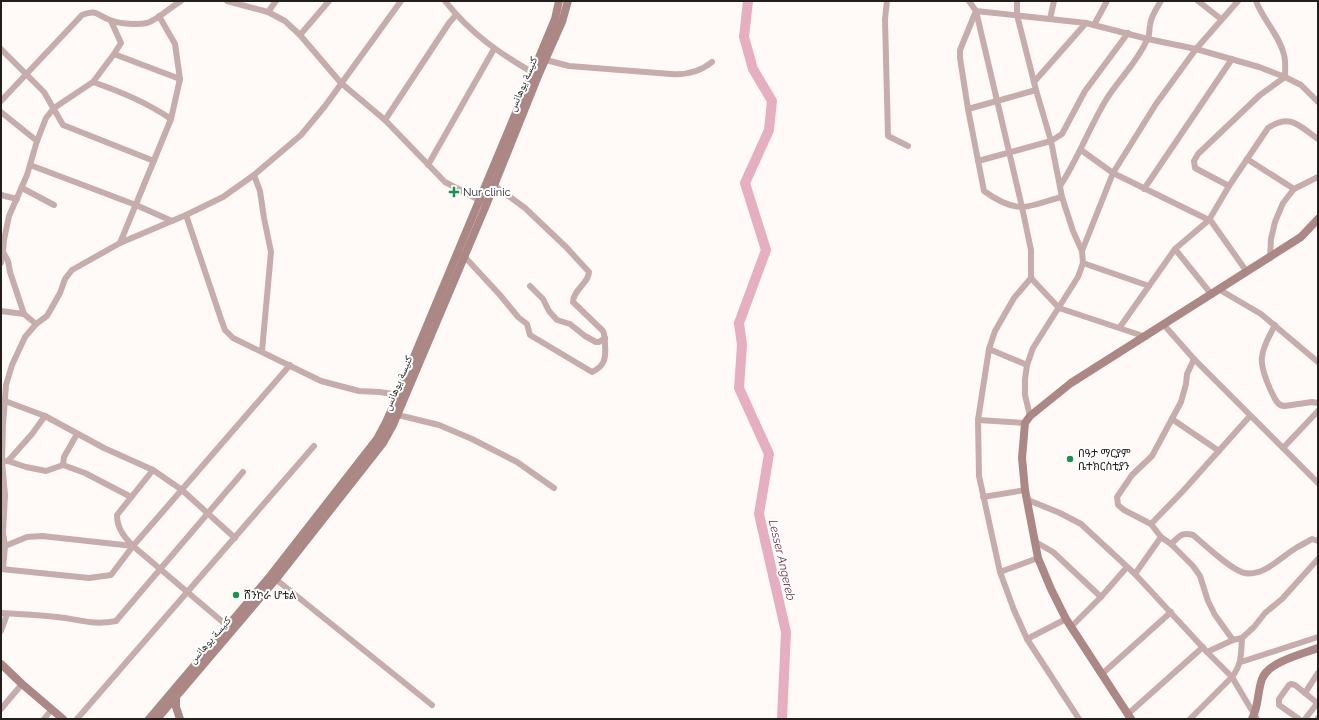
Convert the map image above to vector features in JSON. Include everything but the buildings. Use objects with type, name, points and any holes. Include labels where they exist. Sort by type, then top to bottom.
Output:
[{"type":"street","points":[[1,101],[82,14],[90,12],[96,13],[111,21],[136,24],[148,22],[181,1]]},
{"type":"street","points":[[227,1],[268,12],[285,21],[341,83],[385,120],[445,182],[483,202]]},
{"type":"street","points":[[268,12],[276,1]]},
{"type":"street","points":[[300,36],[329,1]]},
{"type":"street","points":[[290,365],[133,546],[111,575],[89,578],[2,569],[5,546],[2,533],[4,462],[2,425],[6,385],[12,365],[25,337],[36,324],[47,316],[60,293],[65,279],[72,270],[120,243],[186,215],[223,197],[254,176],[301,135],[401,1]]},
{"type":"street","points":[[445,1],[466,26],[494,49],[535,74]]},
{"type":"street","points":[[149,719],[160,714],[273,577],[377,439],[394,414],[542,59],[560,1]]},
{"type":"street","name":"كنيسة يوهانس","points":[[542,59],[562,22],[568,1]]},
{"type":"street","points":[[886,1],[885,19],[888,136],[908,146]]},
{"type":"street","points":[[969,1],[976,11],[1022,207],[1030,250],[1031,278],[1059,308],[1120,327],[1146,337]]},
{"type":"street","points":[[1017,1],[1017,15],[1051,141],[1062,197],[1073,231],[1082,251],[1083,263],[1078,277],[1033,348],[1027,365],[1025,379],[1028,420],[1022,458],[1025,490],[1038,558],[1066,619],[1129,716],[1205,650],[1242,638],[1254,627],[1265,613],[1282,599],[1318,559]]},
{"type":"street","points":[[1050,19],[1054,1]]},
{"type":"street","points":[[1094,24],[1107,1]]},
{"type":"street","points":[[1060,186],[1072,168],[1100,111],[1132,67],[1148,39],[1153,14],[1161,1]]},
{"type":"street","points":[[1198,1],[1221,19]]},
{"type":"street","points":[[1082,251],[1113,173],[1156,104],[1196,49],[1238,1]]},
{"type":"street","points":[[1256,1],[1259,11],[1281,44],[1285,56],[1285,77]]},
{"type":"street","points":[[976,11],[1086,22],[1148,39],[1196,49],[1259,67],[1285,77],[1301,85],[1318,102]]},
{"type":"street","points":[[976,11],[960,50],[968,109],[984,192],[1007,204],[1022,207],[1062,197]]},
{"type":"street","points":[[385,120],[449,23],[456,15]]},
{"type":"street","points":[[120,243],[171,119],[180,79],[175,44],[159,16]]},
{"type":"street","points":[[1,263],[9,216],[22,188],[46,118],[54,108],[93,82],[114,54],[121,43],[111,21]]},
{"type":"street","points":[[1034,82],[1086,22]]},
{"type":"street","points":[[978,160],[1051,141],[1062,134],[1085,91],[1128,33]]},
{"type":"street","points":[[1,49],[44,92],[63,125],[154,161]]},
{"type":"street","points":[[428,164],[494,49]]},
{"type":"street","points":[[114,54],[180,79]]},
{"type":"street","points":[[542,59],[569,66],[684,74],[702,68],[712,62]]},
{"type":"street","points":[[1144,189],[1232,59]]},
{"type":"street","points":[[1229,186],[1195,168],[1194,161],[1198,154],[1260,95],[1285,77]]},
{"type":"street","points":[[93,82],[127,94],[171,119]]},
{"type":"street","points":[[968,109],[1036,90]]},
{"type":"street","points":[[1,112],[37,141]]},
{"type":"street","points":[[1120,327],[1175,249],[1209,220],[1229,186],[1268,128],[1278,122],[1287,120],[1295,123],[1318,139]]},
{"type":"street","points":[[1081,150],[1113,173],[1209,220],[1247,272]]},
{"type":"street","points":[[1247,159],[1294,189]]},
{"type":"street","points":[[30,165],[136,205],[172,221]]},
{"type":"street","points":[[254,176],[260,191],[271,252],[262,351]]},
{"type":"street","points":[[1270,258],[1271,239],[1275,222],[1283,203],[1294,189],[1318,177]]},
{"type":"street","points":[[461,253],[526,324],[530,335],[592,372],[599,369],[606,356],[603,331],[573,302],[575,293],[588,275],[588,272],[566,246],[525,208],[490,183]]},
{"type":"street","points":[[22,188],[54,205]]},
{"type":"street","points":[[1,195],[17,199]]},
{"type":"street","points":[[186,215],[226,330],[233,338],[321,381],[359,391],[402,395]]},
{"type":"street","points":[[978,420],[1028,420],[1071,383],[1270,258],[1301,237],[1318,219]]},
{"type":"street","points":[[1175,249],[1212,295]]},
{"type":"street","points":[[3,252],[8,261],[10,272],[24,314],[36,324]]},
{"type":"street","points":[[1083,263],[1150,286]]},
{"type":"street","points":[[1031,278],[1014,298],[995,331],[989,350],[978,420],[979,476],[1000,572],[1014,610],[1028,639],[1079,719]]},
{"type":"street","points":[[530,286],[543,298],[549,311],[557,320],[570,324],[585,336],[596,342],[599,342],[604,338]]},
{"type":"street","points":[[1220,290],[1261,314],[1318,362]]},
{"type":"street","points":[[1,311],[24,314]]},
{"type":"street","points":[[1164,324],[1194,359],[1318,483]]},
{"type":"street","points":[[1275,325],[1267,340],[1262,358],[1263,370],[1277,402],[1280,405],[1285,406],[1312,402],[1318,403]]},
{"type":"street","points":[[989,350],[1027,365]]},
{"type":"street","points":[[1194,359],[1187,374],[1181,402],[1152,456],[1132,475],[1117,497],[1118,505],[1124,510],[1151,524],[1161,537],[1171,544],[1193,566],[1200,576],[1208,601],[1215,615],[1233,640]]},
{"type":"street","points":[[5,401],[44,416],[77,434],[153,470],[182,490],[235,538]]},
{"type":"street","points":[[1283,448],[1318,411]]},
{"type":"street","points":[[394,414],[439,425],[472,439],[517,462],[554,488]]},
{"type":"street","points":[[4,462],[32,434],[44,416]]},
{"type":"street","points":[[1151,524],[1250,416]]},
{"type":"street","points":[[1172,419],[1219,451]]},
{"type":"street","points":[[63,465],[64,457],[77,434]]},
{"type":"street","points":[[77,719],[314,446]]},
{"type":"street","points":[[4,462],[46,471],[63,465],[85,473],[131,497]]},
{"type":"street","points":[[153,470],[117,515],[117,524],[124,538],[230,629]]},
{"type":"street","points":[[1,631],[4,613],[58,617],[92,623],[116,621],[243,472]]},
{"type":"street","points":[[984,497],[1025,490]]},
{"type":"street","points":[[1028,500],[1060,513],[1081,524],[1135,574],[1232,677],[1255,717]]},
{"type":"street","points":[[1171,544],[1181,534],[1185,533],[1193,535],[1234,569],[1244,573],[1256,573],[1265,569],[1312,539],[1318,541]]},
{"type":"street","points":[[5,546],[27,537],[42,536],[133,546]]},
{"type":"street","points":[[1135,574],[1161,537]]},
{"type":"street","points":[[1034,541],[1053,552],[1101,597]]},
{"type":"street","points":[[1000,572],[1038,558]]},
{"type":"street","points":[[1071,627],[1101,597],[1127,567]]},
{"type":"street","points":[[273,577],[432,704]]},
{"type":"street","points":[[1102,674],[1171,612]]},
{"type":"street","points":[[1028,639],[1066,619]]},
{"type":"street","name":"كنيسة يوهانس","points":[[160,714],[176,697],[230,629]]},
{"type":"street","points":[[1241,662],[1318,637]]},
{"type":"street","points":[[1190,719],[1238,670],[1241,662],[1242,638]]},
{"type":"street","points":[[1255,717],[1262,678],[1268,671],[1275,665],[1318,648]]},
{"type":"street","points":[[1,664],[63,719]]},
{"type":"street","points":[[1304,693],[1318,673]]},
{"type":"street","points":[[1,709],[22,684]]},
{"type":"street","points":[[1299,719],[1290,716],[1279,705],[1279,699],[1289,685],[1292,684],[1316,702],[1316,705],[1305,719]]},
{"type":"street","points":[[176,697],[176,707],[180,719]]},
{"type":"street","points":[[44,719],[52,709]]},
{"type":"street","points":[[160,714],[177,719]]},
{"type":"waterway","name":"Lesser Angereb","points":[[748,1],[744,37],[753,69],[772,101],[769,130],[745,183],[766,250],[739,323],[742,345],[739,388],[769,454],[759,514],[786,632],[782,719]]},
{"type":"place","name":"Nur clinic","points":[[454,192]]},
{"type":"place","name":"በዓታ ማርያም ቤተክርስቲያን","points":[[1070,459]]},
{"type":"place","name":"ሸንኮራ ሆቴል","points":[[236,595]]}]
